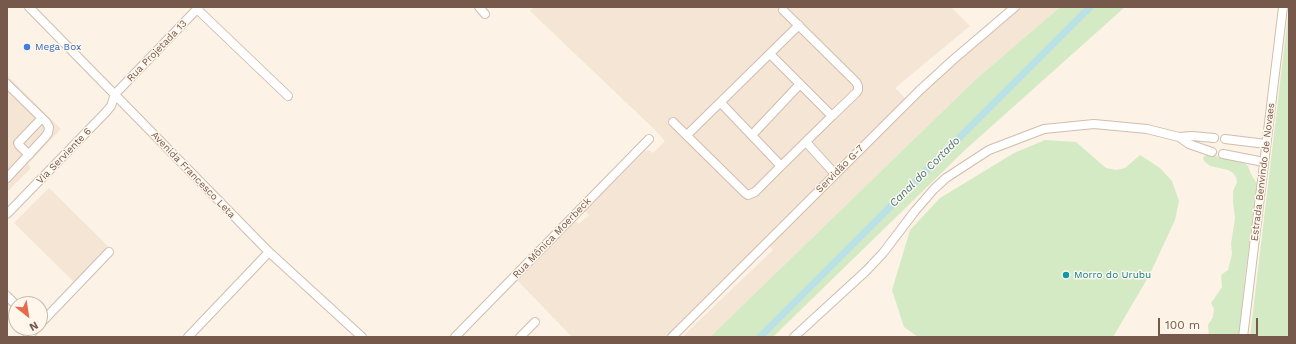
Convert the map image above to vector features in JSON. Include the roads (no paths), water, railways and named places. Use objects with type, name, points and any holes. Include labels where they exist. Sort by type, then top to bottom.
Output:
[{"type":"street","name":"Avenida Francesco Leta","points":[[29,7],[269,252],[362,337]]},
{"type":"street","points":[[479,7],[485,14]]},
{"type":"street","name":"Servidão G-7","points":[[672,337],[835,174],[949,64],[1015,7]]},
{"type":"street","name":"Estrada Benvindo de Novaes","points":[[1243,337],[1283,7]]},
{"type":"street","name":"Rua Projetada 13","points":[[115,94],[198,8]]},
{"type":"street","points":[[198,8],[288,96]]},
{"type":"street","points":[[673,122],[748,194],[755,192],[856,93],[858,86],[856,82],[783,10]]},
{"type":"street","points":[[687,135],[799,25]]},
{"type":"street","points":[[770,54],[832,116]]},
{"type":"street","points":[[7,84],[42,118],[49,127],[48,133],[7,178]]},
{"type":"street","points":[[752,134],[800,84]]},
{"type":"street","name":"Via Serviente 6","points":[[7,214],[106,112],[111,106],[115,94]]},
{"type":"street","points":[[721,103],[781,166]]},
{"type":"street","points":[[29,155],[18,143],[42,118]]},
{"type":"street","points":[[794,337],[884,253],[915,211],[934,189],[946,178],[989,150],[1044,129],[1094,124],[1147,129],[1179,137],[1192,136],[1214,138]]},
{"type":"street","points":[[1179,137],[1189,144],[1212,152]]},
{"type":"street","name":"Rua Mônica Moerbeck","points":[[455,337],[649,139]]},
{"type":"street","points":[[1225,139],[1266,144]]},
{"type":"street","points":[[806,142],[835,174]]},
{"type":"street","points":[[1223,154],[1264,162]]},
{"type":"street","points":[[48,316],[109,252]]},
{"type":"street","points":[[188,337],[269,252]]},
{"type":"street","points":[[520,337],[535,322]]},
{"type":"waterway","name":"Canal do Cortado","points":[[760,337],[1090,7]]},
{"type":"place","name":"Mega Box","points":[[27,47]]},
{"type":"place","name":"Morro do Urubu","points":[[1066,275]]}]
